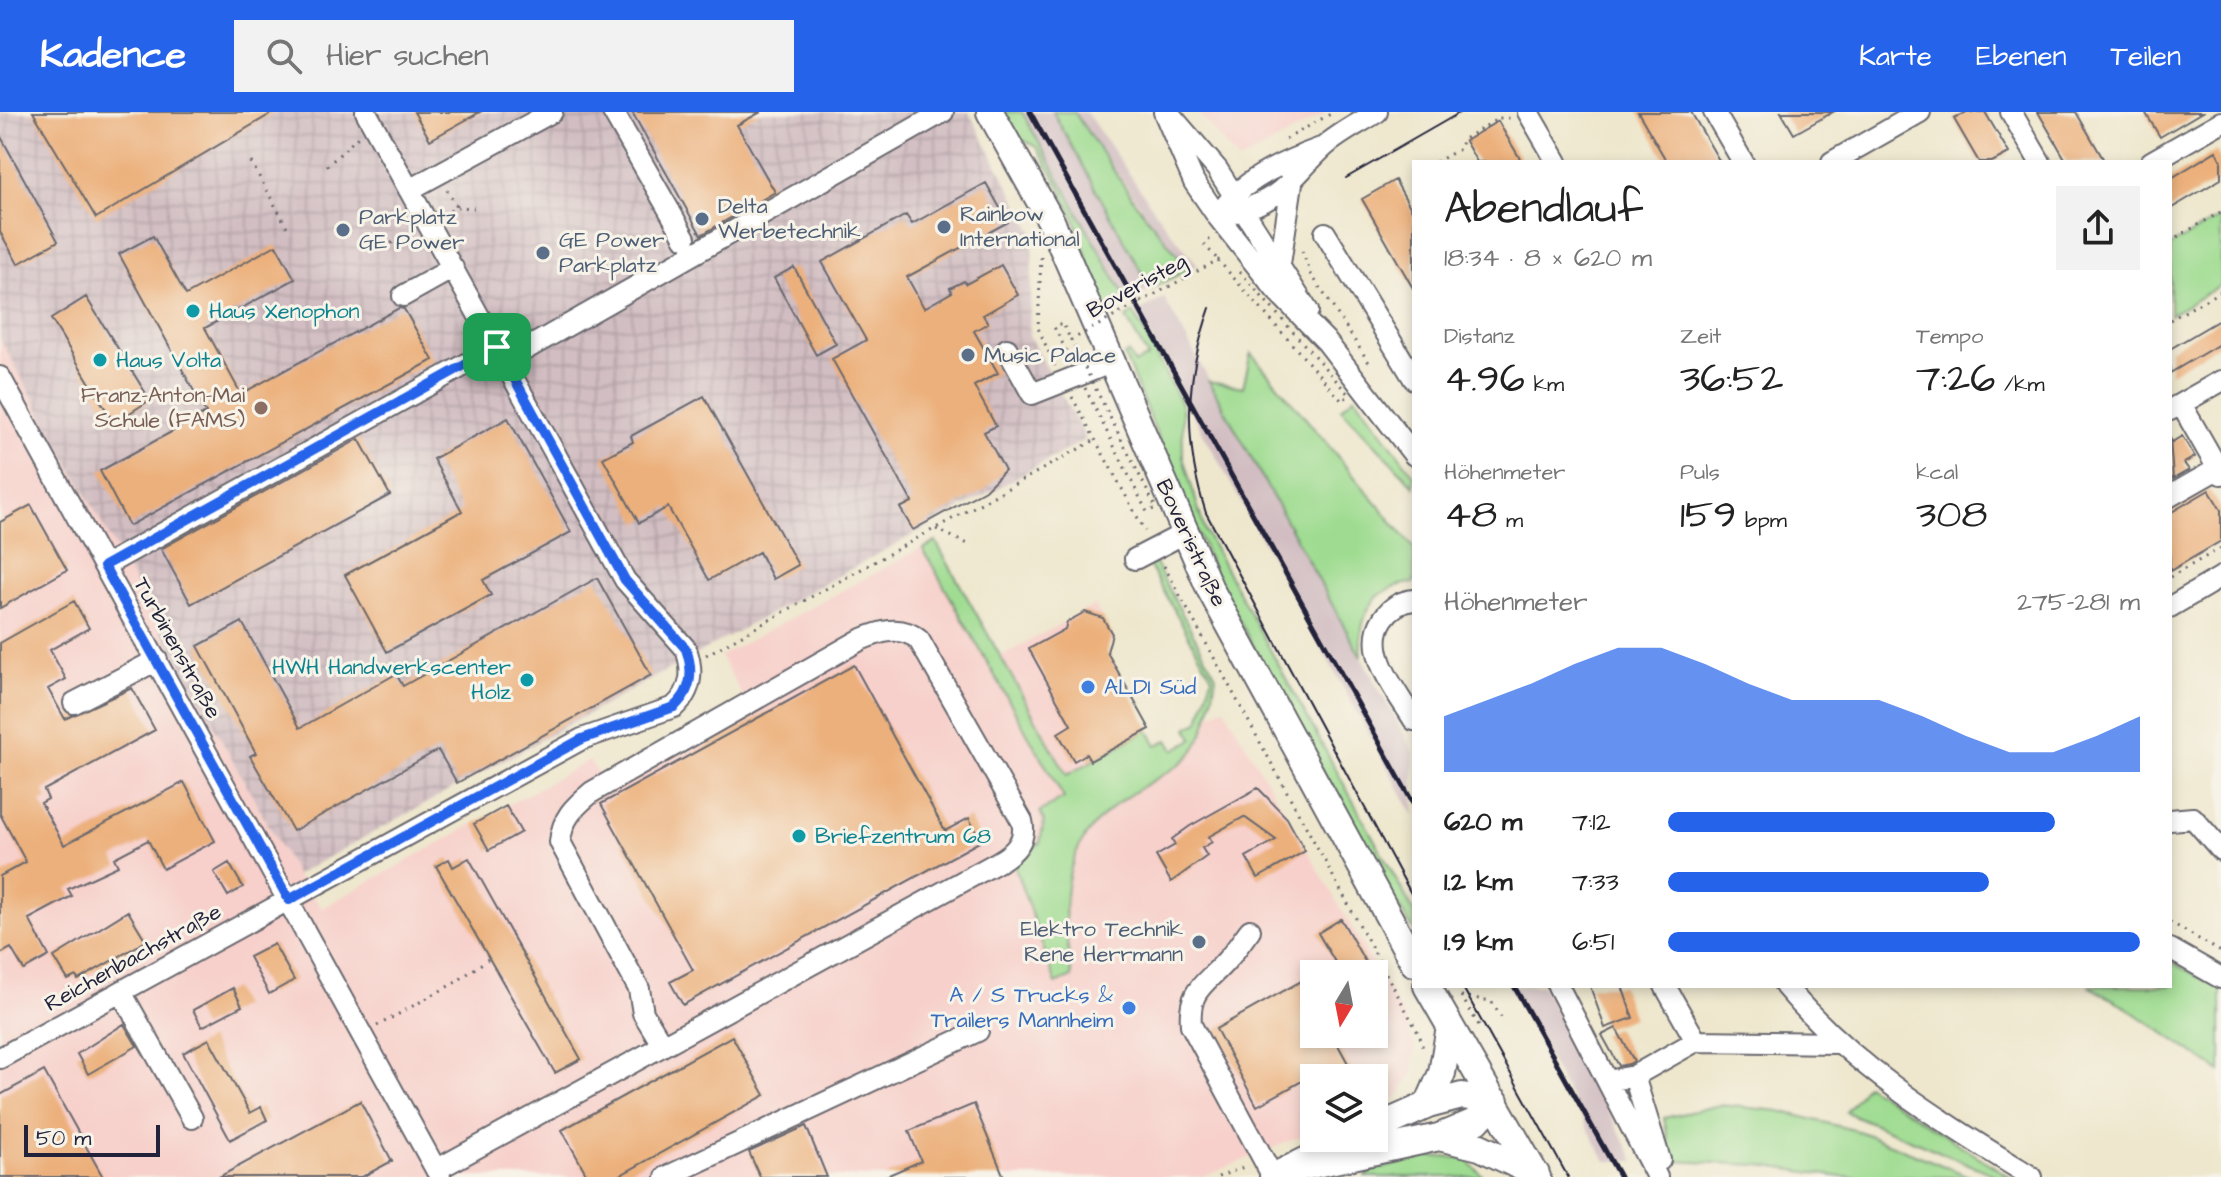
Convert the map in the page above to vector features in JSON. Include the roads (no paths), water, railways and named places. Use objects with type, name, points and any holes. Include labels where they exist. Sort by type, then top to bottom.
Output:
[{"type":"main road","name":"Boveristraße","points":[[990,112],[1051,221],[1210,589],[1412,959]]},
{"type":"main road","points":[[1428,988],[1440,1029],[1442,1073],[1428,1105]]},
{"type":"main road","points":[[1440,1029],[1495,1101],[1536,1176]]},
{"type":"main road","points":[[1388,1123],[1428,1105],[1462,1096],[1495,1101]]},
{"type":"main road","points":[[1280,1174],[1439,1137],[1477,1121],[1495,1101]]},
{"type":"main road","points":[[1439,1137],[1480,1147],[1536,1176]]},
{"type":"main road","points":[[1280,1174],[1324,1152]]},
{"type":"street","points":[[409,190],[552,112]]},
{"type":"street","points":[[613,112],[685,238]]},
{"type":"street","points":[[104,566],[501,354],[943,112]]},
{"type":"street","points":[[1166,112],[1217,169],[1326,341]]},
{"type":"street","points":[[1166,112],[1194,182],[1218,217],[1276,290],[1326,341],[1412,452]]},
{"type":"street","points":[[1218,217],[1290,160],[1325,146],[1377,112]]},
{"type":"street","points":[[1714,112],[1742,160]]},
{"type":"street","points":[[1840,160],[1920,112]]},
{"type":"street","points":[[2011,112],[2039,160]]},
{"type":"street","points":[[1525,114],[1556,160]]},
{"type":"street","points":[[289,900],[582,739],[674,707],[684,698],[691,683],[691,663],[686,649],[625,580],[369,118]]},
{"type":"street","points":[[2154,160],[2214,120]]},
{"type":"street","points":[[1238,203],[1260,205],[1292,183],[1325,146]]},
{"type":"street","points":[[1280,264],[1292,183]]},
{"type":"street","points":[[1325,233],[1412,376]]},
{"type":"street","points":[[403,296],[453,268]]},
{"type":"street","points":[[1007,349],[1032,394],[1113,362]]},
{"type":"street","name":"Turbinenstraße","points":[[0,377],[364,1034],[438,1174]]},
{"type":"street","points":[[2172,495],[2220,470],[2175,407],[2221,381]]},
{"type":"street","points":[[1135,559],[1185,533]]},
{"type":"street","points":[[2172,606],[2221,577]]},
{"type":"street","points":[[1412,601],[1388,612],[1378,627],[1376,649],[1412,716]]},
{"type":"street","points":[[438,1174],[662,1044],[703,1025],[974,876],[1008,856],[1020,844],[1024,832],[1022,821],[919,640],[911,634],[883,632],[860,640],[592,792],[569,813],[561,826],[560,842],[639,989],[643,1013],[662,1044]]},
{"type":"street","points":[[74,703],[157,660]]},
{"type":"street","points":[[2172,820],[2193,818],[2221,850]]},
{"type":"street","name":"Reichenbachstraße","points":[[0,1058],[289,900]]},
{"type":"street","points":[[1250,930],[1227,961],[1199,987],[1189,1007],[1191,1025],[1280,1174]]},
{"type":"street","points":[[2172,950],[2221,978]]},
{"type":"street","points":[[1666,988],[1696,1041]]},
{"type":"street","points":[[1787,988],[1838,1043],[1882,1081],[2032,1177]]},
{"type":"street","points":[[1565,991],[1657,1177]]},
{"type":"street","points":[[121,992],[192,1118]]},
{"type":"street","points":[[666,1177],[978,1031]]},
{"type":"street","points":[[1608,1081],[1634,1076],[1696,1041],[1838,1043]]},
{"type":"street","points":[[1634,1076],[1655,1151],[1670,1177]]},
{"type":"tram line","points":[[1346,178],[1461,112]]},
{"type":"tram line","points":[[1210,308],[1196,360],[1190,410],[1193,461],[1206,513],[1412,895]]},
{"type":"tram line","points":[[1463,988],[1568,1177]]},
{"type":"railway","points":[[1030,112],[1412,801]]},
{"type":"railway","points":[[1515,988],[1620,1177]]},
{"type":"place","name":"Delta Werbetechnik","points":[[702,219]]},
{"type":"place","name":"Rainbow International","points":[[944,227]]},
{"type":"place","name":"Parkplatz GE Power","points":[[343,230]]},
{"type":"place","name":"GE Power Parkplatz","points":[[543,253]]},
{"type":"place","name":"Haus Xenophon","points":[[193,311]]},
{"type":"place","name":"Music Palace","points":[[968,355]]},
{"type":"place","name":"Haus Volta","points":[[100,360]]},
{"type":"place","name":"Franz-Anton-Mai Schule (FAMS)","points":[[261,408]]},
{"type":"place","name":"HWH Handwerkscenter Holz","points":[[527,680]]},
{"type":"place","name":"ALDI Süd","points":[[1088,687]]},
{"type":"place","name":"Briefzentrum 68","points":[[799,836]]},
{"type":"place","name":"Elektro Technik Rene Herrmann","points":[[1199,942]]},
{"type":"place","name":"A / S Trucks & Trailers Mannheim","points":[[1129,1008]]}]
